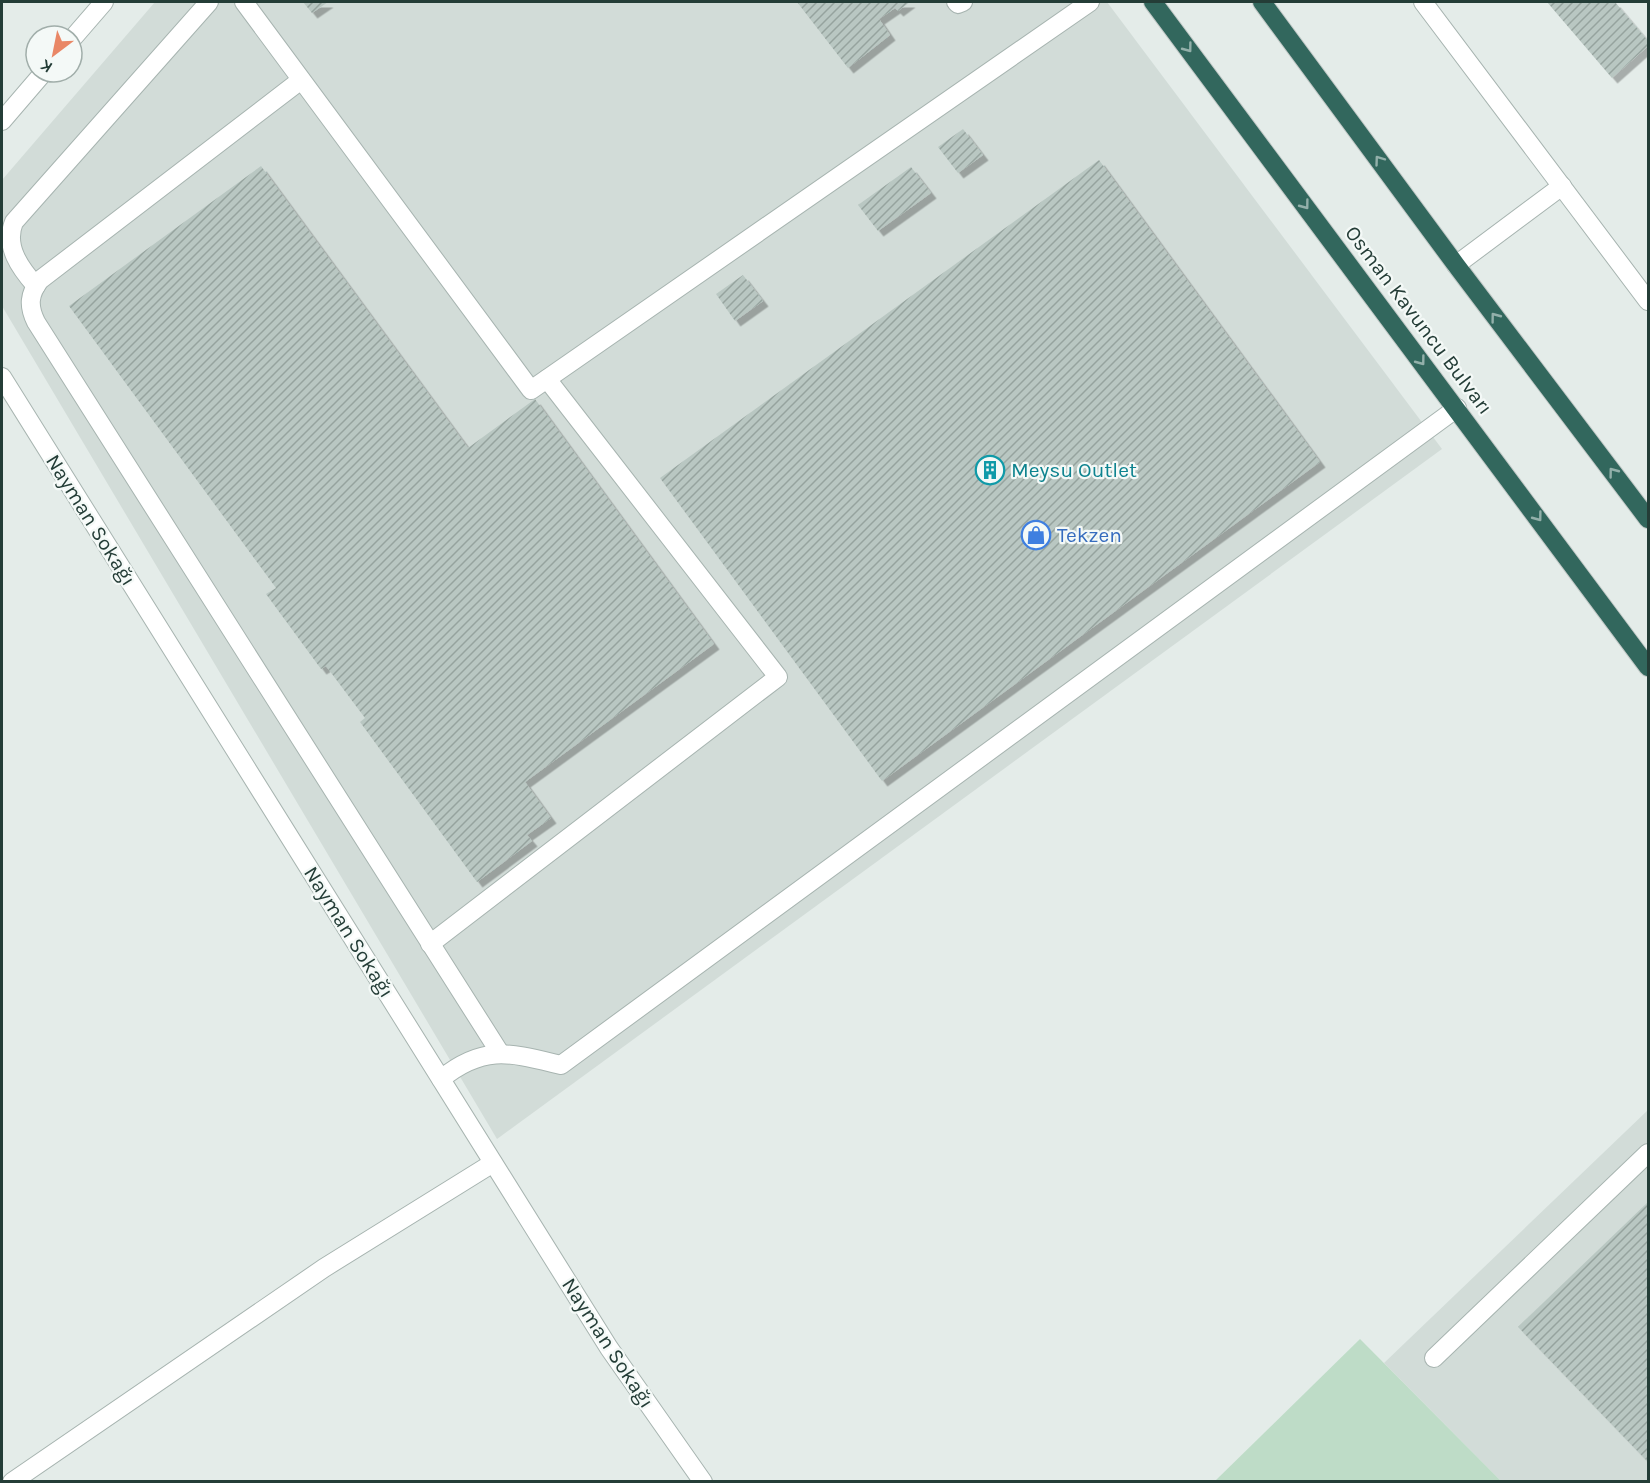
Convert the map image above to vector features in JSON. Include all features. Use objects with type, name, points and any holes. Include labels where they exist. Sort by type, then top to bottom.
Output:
[{"type":"highway","name":"Osman Kavuncu Bulvarı","points":[[1153,2],[1648,667]]},
{"type":"highway","points":[[1262,2],[1456,265],[1648,519]]},
{"type":"street","points":[[84,25],[104,2]]},
{"type":"street","points":[[36,285],[23,270],[13,251],[10,241],[14,222],[209,2]]},
{"type":"street","points":[[244,2],[531,390],[1090,2]]},
{"type":"street","points":[[956,2],[958,4],[963,2]]},
{"type":"street","points":[[1423,2],[1648,301]]},
{"type":"street","points":[[302,80],[40,280],[30,300],[31,312],[500,1053]]},
{"type":"street","points":[[2,121],[34,84]]},
{"type":"street","points":[[1456,265],[1562,186]]},
{"type":"street","name":"Nayman Sokağı","points":[[2,377],[609,1348],[703,1482]]},
{"type":"street","points":[[430,944],[778,677],[547,379]]},
{"type":"street","points":[[441,1079],[468,1061],[500,1053],[516,1054],[561,1065],[1457,408]]},
{"type":"street","points":[[1434,1358],[1648,1153]]},
{"type":"street","points":[[12,1482],[324,1268],[493,1163]]},
{"type":"shaded area","points":[[155,2],[1107,2],[1442,449],[497,1139],[2,306],[2,180]]},
{"type":"shaded area","points":[[1648,1110],[1648,1481],[1501,1481],[1384,1363]]},
{"type":"green space","points":[[1360,1339],[1501,1481],[1215,1481]]},
{"type":"building","points":[[303,2],[328,2],[312,13]]},
{"type":"building","points":[[797,2],[910,2],[898,11],[895,8],[879,19],[890,35],[848,68]]},
{"type":"building","points":[[1547,2],[1615,2],[1648,41],[1648,46],[1612,78]]},
{"type":"building","points":[[963,129],[983,155],[958,173],[938,147]]},
{"type":"building","name":"Meysu Outlet","points":[[1099,160],[1320,462],[882,781],[660,478]]},
{"type":"building","points":[[261,166],[468,448],[535,399],[714,644],[525,782],[551,818],[527,835],[532,841],[477,882],[360,722],[365,718],[326,666],[321,669],[266,594],[276,588],[69,306]]},
{"type":"building","points":[[911,167],[931,193],[878,231],[858,205]]},
{"type":"building","points":[[743,275],[763,301],[735,321],[716,294]]},
{"type":"building","points":[[1648,1202],[1648,1462],[1518,1327]]},
{"type":"place","name":"Meysu Outlet","points":[[990,470]]},
{"type":"place","name":"Tekzen","points":[[1036,535]]}]
